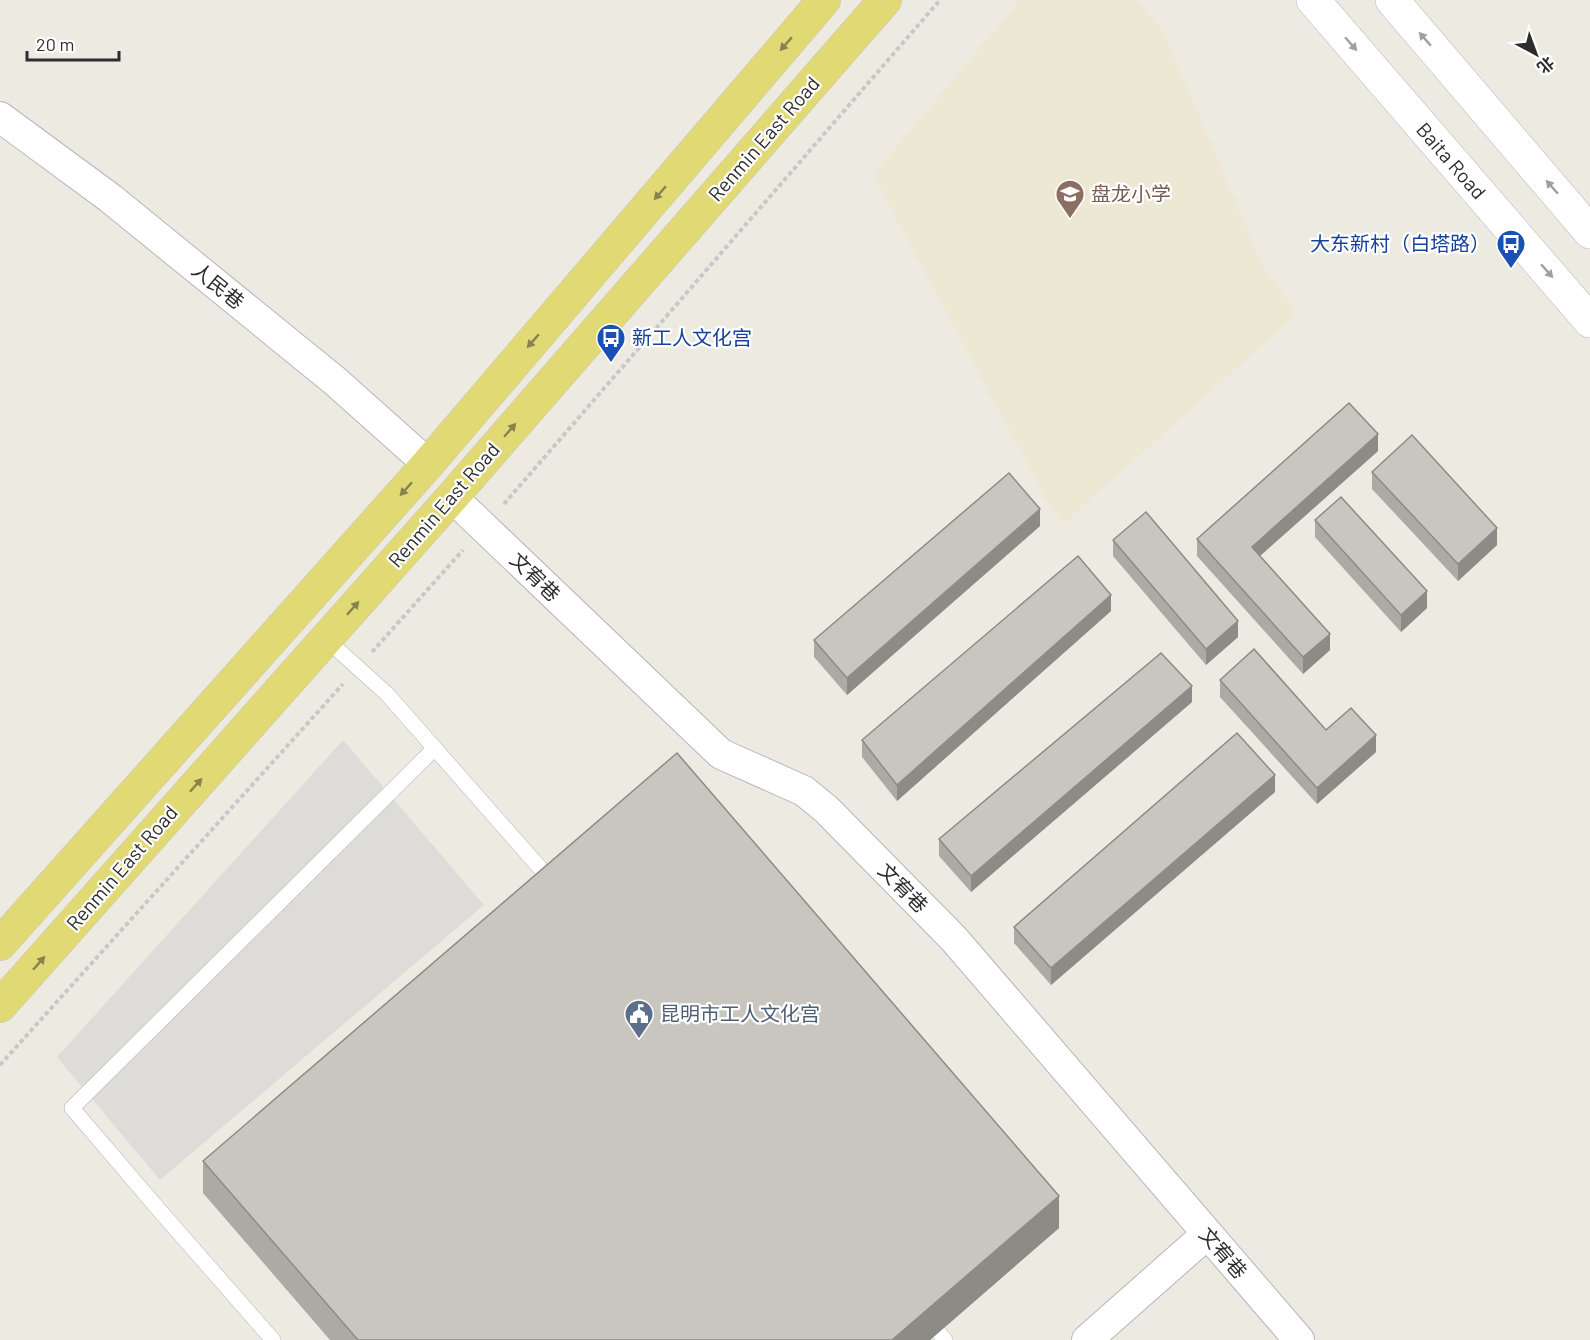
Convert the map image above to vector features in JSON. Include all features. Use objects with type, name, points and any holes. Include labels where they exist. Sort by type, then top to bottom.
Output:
[{"type":"main road","name":"Renmin East Road","points":[[0,944],[428,464],[824,0]]},
{"type":"main road","name":"Renmin East Road","points":[[0,1006],[452,497],[885,0]]},
{"type":"main road","name":"Baita Road","points":[[1313,0],[1590,321]]},
{"type":"main road","points":[[1392,0],[1590,232]]},
{"type":"street","name":"人民巷","points":[[0,117],[146,227],[335,381],[428,464]]},
{"type":"street","name":"文宥巷","points":[[452,497],[721,754],[804,792],[827,810],[954,939],[1299,1340]]},
{"type":"street","points":[[1087,1340],[1207,1234]]},
{"type":"lane","points":[[326,639],[387,694],[565,897]]},
{"type":"lane","points":[[273,1340],[72,1108],[435,748]]},
{"type":"lane","points":[[915,1305],[945,1340]]},
{"type":"shaded area","name":"盘龙小学","points":[[1020,0],[1136,0],[1164,32],[1262,264],[1297,314],[1064,523],[1053,512],[873,175]]},
{"type":"shaded area","points":[[343,740],[484,905],[160,1180],[57,1057]]},
{"type":"building","points":[[1349,403],[1378,434],[1252,547],[1330,634],[1303,657],[1197,539]]},
{"type":"building","points":[[1412,435],[1497,528],[1458,564],[1372,472]]},
{"type":"building","points":[[1009,473],[1040,509],[847,678],[814,640]]},
{"type":"building","points":[[1341,497],[1427,591],[1401,615],[1315,520]]},
{"type":"building","points":[[1146,512],[1238,621],[1206,649],[1113,540]]},
{"type":"building","points":[[1078,556],[1111,595],[897,785],[862,740]]},
{"type":"building","points":[[1254,649],[1326,730],[1351,708],[1376,735],[1317,788],[1220,680]]},
{"type":"building","points":[[1161,653],[1192,686],[971,876],[939,839]]},
{"type":"building","points":[[1237,733],[1275,775],[1051,968],[1014,927]]},
{"type":"building","name":"昆明市工人文化宫","points":[[677,753],[1059,1196],[892,1340],[358,1340],[203,1161]]},
{"type":"place","name":"盘龙小学","points":[[1070,220]]},
{"type":"place","name":"大东新村（白塔路）","points":[[1511,270]]},
{"type":"place","name":"新工人文化宫","points":[[611,364]]},
{"type":"place","name":"昆明市工人文化宫","points":[[639,1040]]}]
